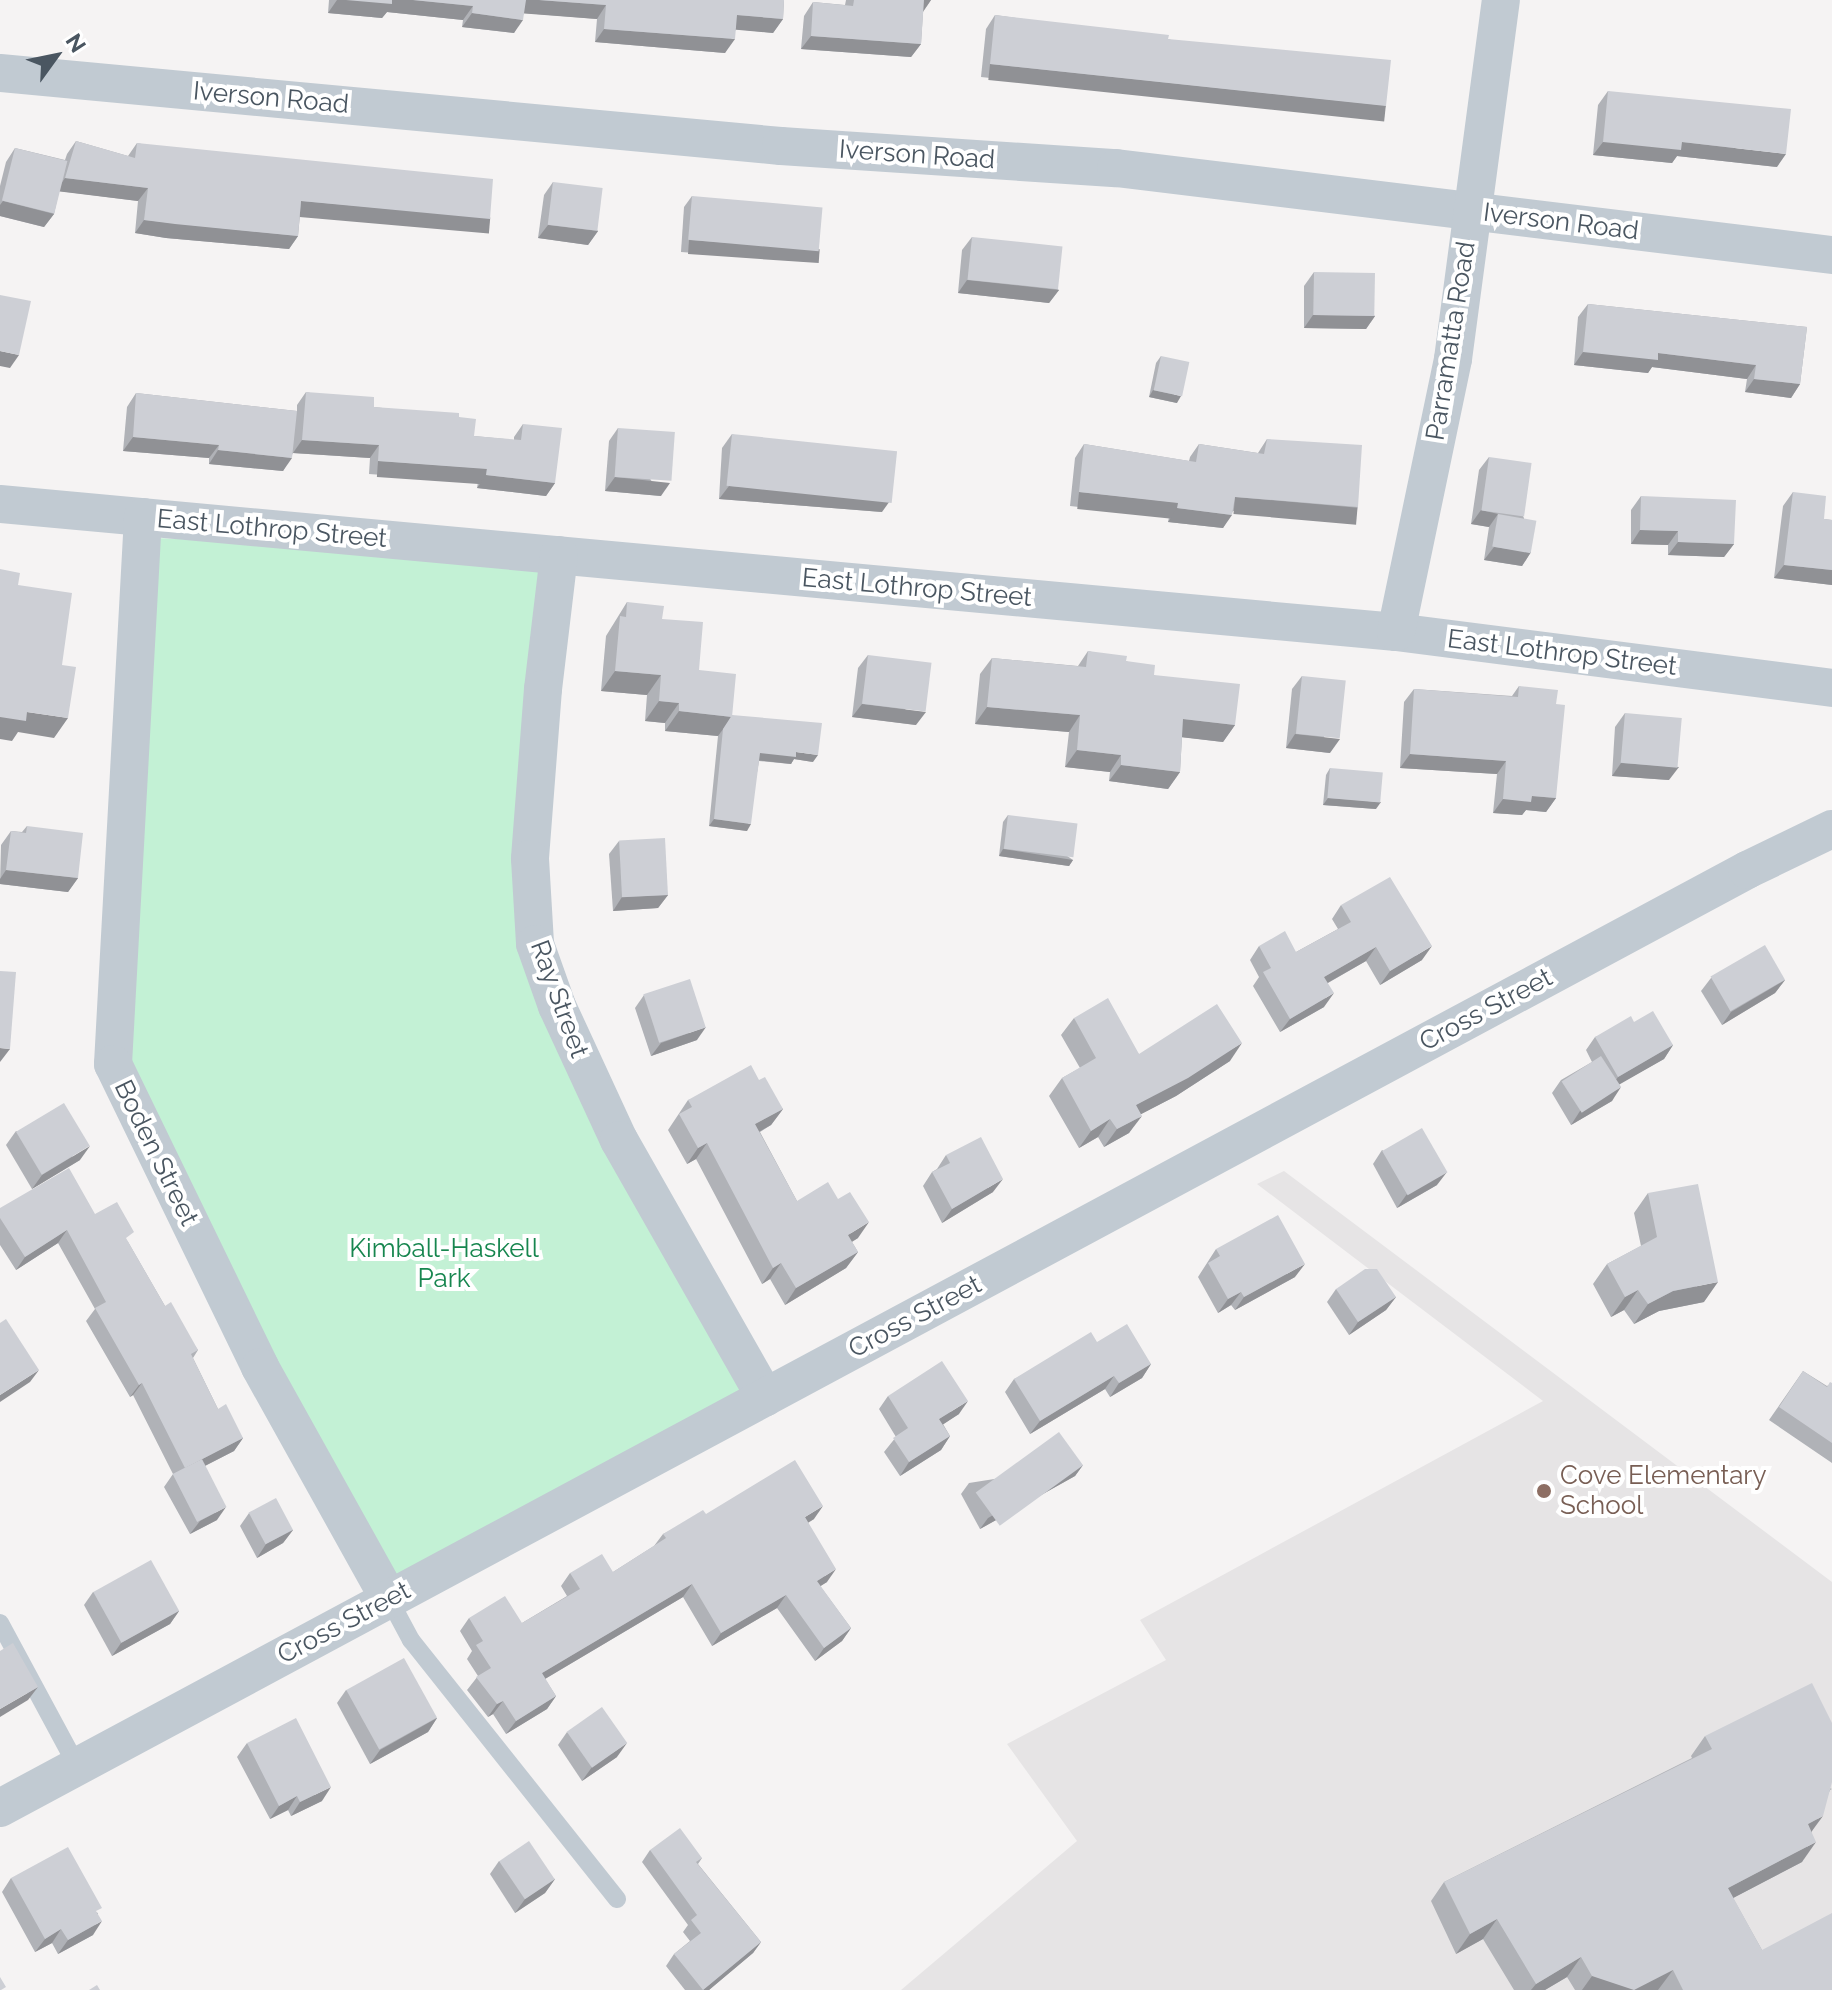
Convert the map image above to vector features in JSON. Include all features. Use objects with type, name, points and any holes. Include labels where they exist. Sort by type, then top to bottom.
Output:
[{"type":"street","name":"Parramatta Road","points":[[1396,632],[1453,359],[1501,0]]},
{"type":"street","name":"Iverson Road","points":[[0,73],[781,146],[1116,168],[1832,255]]},
{"type":"street","name":"East Lothrop Street","points":[[0,504],[1396,632],[1832,688]]},
{"type":"street","name":"Boden Street","points":[[143,517],[113,1064],[260,1367],[389,1599]]},
{"type":"street","name":"Ray Street","points":[[559,555],[543,689],[530,859],[535,944],[557,1006],[619,1140],[765,1397]]},
{"type":"street","name":"Cross Street","points":[[0,1808],[1747,870],[1832,829]]},
{"type":"lane","points":[[389,1599],[411,1640],[617,1899]]},
{"type":"lane","points":[[0,1623],[77,1766]]},
{"type":"shaded area","name":"Cove Elementary School","points":[[1284,1171],[1832,1582],[1832,1990],[901,1990],[1077,1841],[1007,1744],[1166,1660],[1140,1620],[1543,1401],[1257,1184]]},
{"type":"green space","name":"Kimball-Haskell Park","points":[[132,537],[559,555],[530,859],[557,1006],[765,1397],[389,1599],[113,1064]]},
{"type":"building","points":[[346,0],[392,0],[392,4]]},
{"type":"building","points":[[413,0],[526,0],[523,20],[472,13],[473,6]]},
{"type":"building","points":[[539,0],[784,0],[783,19],[737,15],[735,39],[604,29],[606,5]]},
{"type":"building","points":[[854,0],[924,0],[921,44],[811,36],[813,2],[853,6]]},
{"type":"building","points":[[995,15],[1169,35],[1168,39],[1391,60],[1386,106],[990,64]]},
{"type":"building","points":[[1608,91],[1791,109],[1786,154],[1682,142],[1681,150],[1603,142]]},
{"type":"building","points":[[76,141],[135,158],[137,143],[493,179],[490,219],[301,201],[298,236],[144,220],[148,188],[65,178]]},
{"type":"building","points":[[15,148],[67,161],[54,213],[2,200]]},
{"type":"building","points":[[553,182],[603,188],[597,231],[548,225]]},
{"type":"building","points":[[692,196],[823,207],[819,251],[688,240]]},
{"type":"building","points":[[972,237],[1063,247],[1058,289],[968,280]]},
{"type":"building","points":[[1314,272],[1375,273],[1374,316],[1313,315]]},
{"type":"building","points":[[0,295],[31,301],[19,355],[0,351]]},
{"type":"building","points":[[1588,304],[1807,327],[1800,384],[1754,379],[1756,365],[1658,353],[1658,360],[1583,352]]},
{"type":"building","points":[[1161,356],[1189,362],[1182,396],[1154,390]]},
{"type":"building","points":[[306,392],[374,397],[374,407],[459,413],[459,417],[476,419],[474,436],[521,440],[523,424],[562,428],[555,483],[486,475],[487,469],[378,461],[379,445],[302,440]]},
{"type":"building","points":[[136,393],[297,411],[292,458],[218,450],[219,445],[133,437]]},
{"type":"building","points":[[618,428],[675,432],[671,481],[615,477]]},
{"type":"building","points":[[732,434],[897,451],[892,503],[727,486]]},
{"type":"building","points":[[1267,439],[1362,445],[1358,507],[1235,497],[1232,515],[1177,508],[1178,503],[1079,492],[1084,444],[1196,462],[1199,444],[1264,454]]},
{"type":"building","points":[[1489,457],[1532,463],[1524,516],[1481,510]]},
{"type":"building","points":[[1793,492],[1826,496],[1824,519],[1832,520],[1832,570],[1784,565]]},
{"type":"building","points":[[1641,496],[1736,500],[1734,544],[1678,542],[1678,531],[1640,530]]},
{"type":"building","points":[[1498,514],[1536,521],[1531,553],[1492,546]]},
{"type":"building","points":[[0,569],[20,573],[18,585],[72,593],[62,665],[76,667],[68,718],[27,712],[26,721],[0,717]]},
{"type":"building","points":[[627,602],[664,606],[662,619],[703,622],[699,670],[736,674],[732,717],[679,711],[679,703],[659,701],[661,675],[615,671],[620,616],[626,617]]},
{"type":"building","points":[[1088,651],[1127,656],[1126,661],[1155,665],[1154,675],[1240,684],[1235,725],[1183,719],[1180,772],[1121,765],[1121,755],[1077,750],[1080,715],[987,707],[992,658],[1086,667]]},
{"type":"building","points":[[868,655],[932,663],[926,711],[862,704]]},
{"type":"building","points":[[1302,676],[1346,681],[1340,738],[1296,734]]},
{"type":"building","points":[[1519,686],[1558,690],[1556,704],[1565,705],[1556,798],[1532,796],[1531,802],[1503,799],[1506,761],[1410,754],[1414,689],[1518,697]]},
{"type":"building","points":[[1625,713],[1682,718],[1677,768],[1621,763]]},
{"type":"building","points":[[732,715],[822,723],[818,755],[796,752],[796,757],[760,753],[751,824],[714,819],[723,729]]},
{"type":"building","points":[[1330,768],[1383,773],[1380,803],[1327,798]]},
{"type":"building","points":[[1008,815],[1077,824],[1073,857],[1004,849]]},
{"type":"building","points":[[27,826],[83,833],[78,878],[6,870],[11,831],[26,833]]},
{"type":"building","points":[[665,838],[668,895],[622,897],[619,840]]},
{"type":"building","points":[[1390,877],[1432,946],[1390,971],[1376,947],[1324,977],[1334,993],[1290,1019],[1263,972],[1271,968],[1259,946],[1285,931],[1296,952],[1351,922],[1341,905]]},
{"type":"building","points":[[1765,945],[1785,980],[1730,1011],[1710,976]]},
{"type":"building","points":[[0,971],[16,972],[10,1049],[0,1048]]},
{"type":"building","points":[[690,979],[706,1028],[659,1043],[643,994]]},
{"type":"building","points":[[1108,998],[1139,1054],[1217,1004],[1242,1043],[1188,1078],[1136,1105],[1142,1116],[1117,1129],[1110,1119],[1091,1131],[1062,1078],[1096,1058],[1074,1018]]},
{"type":"building","points":[[1653,1011],[1673,1045],[1618,1077],[1595,1037],[1631,1016],[1634,1022]]},
{"type":"building","points":[[1601,1056],[1621,1087],[1582,1113],[1562,1082]]},
{"type":"building","points":[[751,1065],[759,1080],[765,1077],[783,1109],[755,1124],[797,1201],[828,1182],[838,1199],[850,1192],[869,1222],[848,1235],[858,1252],[796,1288],[781,1263],[773,1268],[707,1143],[698,1148],[679,1114],[692,1107],[688,1100]]},
{"type":"building","points":[[64,1103],[90,1146],[42,1175],[16,1132]]},
{"type":"building","points":[[1422,1128],[1448,1172],[1408,1195],[1382,1151]]},
{"type":"building","points":[[981,1137],[1003,1179],[952,1209],[932,1172],[950,1163],[946,1155]]},
{"type":"building","points":[[69,1168],[95,1214],[117,1202],[134,1232],[126,1238],[165,1306],[171,1302],[198,1350],[191,1354],[218,1409],[226,1404],[243,1438],[185,1468],[142,1383],[139,1385],[95,1308],[106,1302],[67,1230],[25,1257],[0,1218],[0,1208]]},
{"type":"building","points":[[1698,1184],[1718,1282],[1673,1291],[1648,1304],[1638,1290],[1625,1297],[1607,1264],[1657,1237],[1648,1193]]},
{"type":"building","points":[[1278,1215],[1305,1264],[1244,1297],[1241,1292],[1228,1299],[1208,1263],[1220,1256],[1216,1249]]},
{"type":"building","points":[[1365,1269],[1377,1269],[1396,1297],[1358,1322],[1336,1289]]},
{"type":"building","points":[[6,1319],[39,1370],[0,1395],[0,1323]]},
{"type":"building","points":[[1127,1324],[1151,1364],[1119,1383],[1114,1376],[1040,1421],[1014,1379],[1091,1332],[1097,1342]]},
{"type":"building","points":[[942,1361],[968,1401],[939,1419],[950,1436],[909,1462],[893,1438],[908,1428],[888,1396]]},
{"type":"building","points":[[1803,1371],[1827,1387],[1832,1383],[1832,1443],[1779,1407]]},
{"type":"building","points":[[1059,1432],[1083,1465],[1000,1526],[976,1493]]},
{"type":"building","points":[[202,1459],[227,1507],[197,1522],[173,1474]]},
{"type":"building","points":[[795,1460],[823,1506],[805,1517],[836,1569],[817,1581],[851,1628],[824,1648],[786,1595],[721,1633],[692,1584],[542,1673],[556,1696],[516,1721],[503,1701],[497,1704],[476,1677],[491,1668],[476,1645],[483,1641],[469,1618],[505,1596],[522,1623],[580,1589],[570,1573],[602,1554],[613,1572],[666,1538],[663,1534],[703,1510],[706,1514]]},
{"type":"building","points":[[276,1498],[293,1530],[266,1544],[249,1513]]},
{"type":"building","points":[[151,1560],[179,1611],[121,1643],[93,1592]]},
{"type":"building","points":[[13,1643],[38,1687],[0,1709],[0,1651]]},
{"type":"building","points":[[404,1658],[437,1717],[379,1749],[346,1690]]},
{"type":"building","points":[[1812,1683],[1832,1723],[1832,1782],[1823,1816],[1808,1824],[1816,1842],[1728,1888],[1762,1950],[1832,1913],[1832,1990],[1683,1990],[1673,1970],[1634,1990],[1592,1976],[1581,1957],[1536,1984],[1497,1919],[1470,1934],[1444,1882],[1712,1749],[1705,1736]]},
{"type":"building","points":[[602,1707],[627,1743],[592,1768],[567,1732]]},
{"type":"building","points":[[296,1718],[331,1787],[300,1802],[297,1796],[279,1806],[247,1743]]},
{"type":"building","points":[[680,1828],[702,1858],[696,1862],[761,1942],[703,1990],[674,1954],[701,1933],[691,1920],[697,1915],[650,1850]]},
{"type":"building","points":[[529,1841],[555,1879],[525,1899],[499,1861]]},
{"type":"building","points":[[68,1847],[102,1908],[96,1911],[102,1921],[68,1940],[61,1929],[45,1939],[11,1878]]},
{"type":"building","points":[[0,1977],[6,1987],[1,1990],[0,1990]]},
{"type":"place","name":"Cove Elementary School","points":[[1544,1491]]}]
